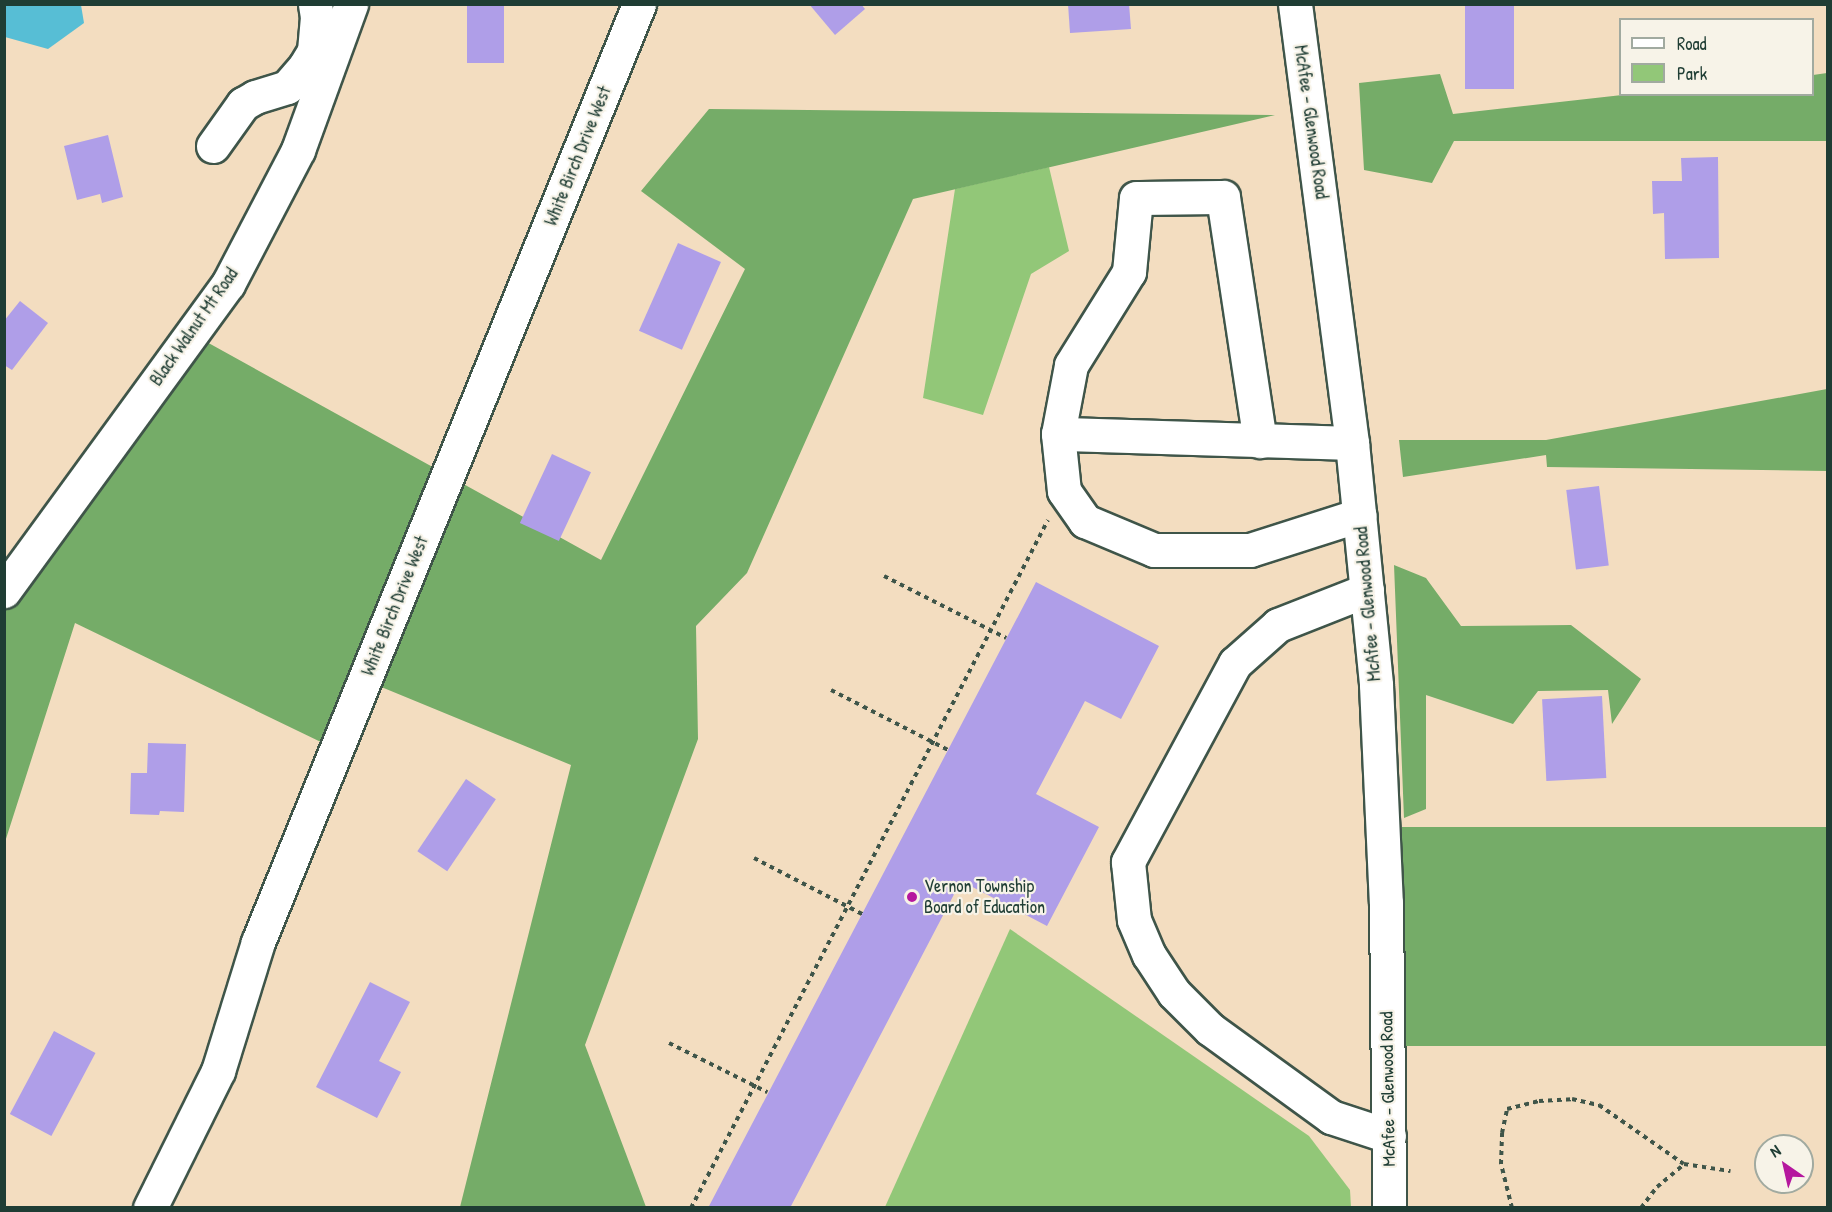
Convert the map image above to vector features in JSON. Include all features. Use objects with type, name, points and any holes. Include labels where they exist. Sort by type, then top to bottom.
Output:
[{"type":"street","points":[[213,146],[243,104],[255,97],[287,87],[305,66],[314,51],[317,17],[315,4]]},
{"type":"street","name":"Black Walnut Mt Road","points":[[4,591],[228,284],[298,150],[351,4]]},
{"type":"street","name":"White Birch Drive West","points":[[150,1208],[218,1071],[258,942],[639,4]]},
{"type":"street","name":"McAfee - Glenwood Road","points":[[1294,4],[1352,443],[1376,685],[1386,903],[1389,1208]]},
{"type":"street","points":[[1260,441],[1223,197],[1136,198],[1130,272],[1071,365],[1058,434],[1064,491],[1085,521],[1154,550],[1250,550],[1360,515]]},
{"type":"street","points":[[1058,434],[1352,443]]},
{"type":"street","points":[[1367,590],[1278,625],[1235,663],[1128,862],[1134,920],[1149,955],[1173,993],[1210,1029],[1331,1117],[1389,1136]]},
{"type":"path","points":[[691,1208],[846,905],[993,630],[1036,540],[1064,491]]},
{"type":"path","points":[[884,576],[1006,638]]},
{"type":"path","points":[[831,690],[948,750]]},
{"type":"path","points":[[754,858],[862,914]]},
{"type":"path","points":[[669,1043],[767,1092]]},
{"type":"path","points":[[1512,1208],[1501,1164],[1502,1133],[1508,1109],[1528,1104],[1572,1099],[1599,1105],[1684,1164],[1730,1172]]},
{"type":"path","points":[[1641,1208],[1657,1187],[1684,1164]]},
{"type":"green space","points":[[1827,73],[1827,141],[1454,141],[1432,183],[1364,170],[1359,83],[1440,74],[1453,114],[1619,95],[1814,96],[1814,75]]},
{"type":"green space","points":[[709,109],[1275,115],[913,199],[747,573],[696,626],[698,739],[585,1045],[646,1207],[460,1207],[571,765],[357,677],[325,744],[75,623],[5,842],[5,570],[185,330],[601,560],[745,269],[641,191]]},
{"type":"green space","points":[[1049,167],[1069,251],[1031,274],[983,415],[923,398],[955,189]]},
{"type":"green space","points":[[1827,389],[1827,471],[1547,467],[1546,455],[1403,477],[1399,440],[1546,440]]},
{"type":"green space","points":[[1394,565],[1426,578],[1461,626],[1571,625],[1641,679],[1612,724],[1608,690],[1538,691],[1513,724],[1426,695],[1426,809],[1404,818]]},
{"type":"green space","points":[[1402,827],[1827,827],[1827,1046],[1402,1046]]},
{"type":"green space","points":[[1010,929],[1309,1136],[1350,1190],[1351,1207],[885,1207]]},
{"type":"water","points":[[4,5],[81,5],[84,23],[48,49],[5,37]]},
{"type":"building","points":[[467,4],[504,4],[504,63],[467,63]]},
{"type":"building","points":[[809,4],[861,4],[865,9],[835,35]]},
{"type":"building","points":[[1068,4],[1129,4],[1131,29],[1070,33]]},
{"type":"building","points":[[1465,4],[1514,4],[1514,89],[1465,89]]},
{"type":"building","points":[[108,135],[123,197],[102,203],[100,194],[77,200],[64,146]]},
{"type":"building","points":[[1718,157],[1719,258],[1665,259],[1664,213],[1653,214],[1652,181],[1682,181],[1681,158]]},
{"type":"building","points":[[678,243],[721,262],[682,350],[639,331]]},
{"type":"building","points":[[20,301],[48,323],[12,370],[4,365],[4,321]]},
{"type":"building","points":[[552,454],[591,472],[559,541],[520,523]]},
{"type":"building","points":[[1599,486],[1609,565],[1576,569],[1566,490]]},
{"type":"building","name":"Vernon Township Board of Education","points":[[1036,582],[1159,646],[1121,719],[1085,701],[1036,794],[1099,827],[1047,926],[961,881],[790,1208],[708,1208]]},
{"type":"building","points":[[1602,696],[1606,778],[1546,781],[1542,699]]},
{"type":"building","points":[[148,743],[186,744],[184,812],[160,811],[159,815],[130,814],[131,773],[147,773]]},
{"type":"building","points":[[466,779],[496,799],[447,871],[417,851]]},
{"type":"building","points":[[370,982],[410,1002],[379,1061],[401,1072],[377,1118],[316,1087]]},
{"type":"building","points":[[54,1031],[95,1053],[51,1136],[10,1114]]},
{"type":"place","name":"Vernon Township Board of Education","points":[[912,897]]}]
